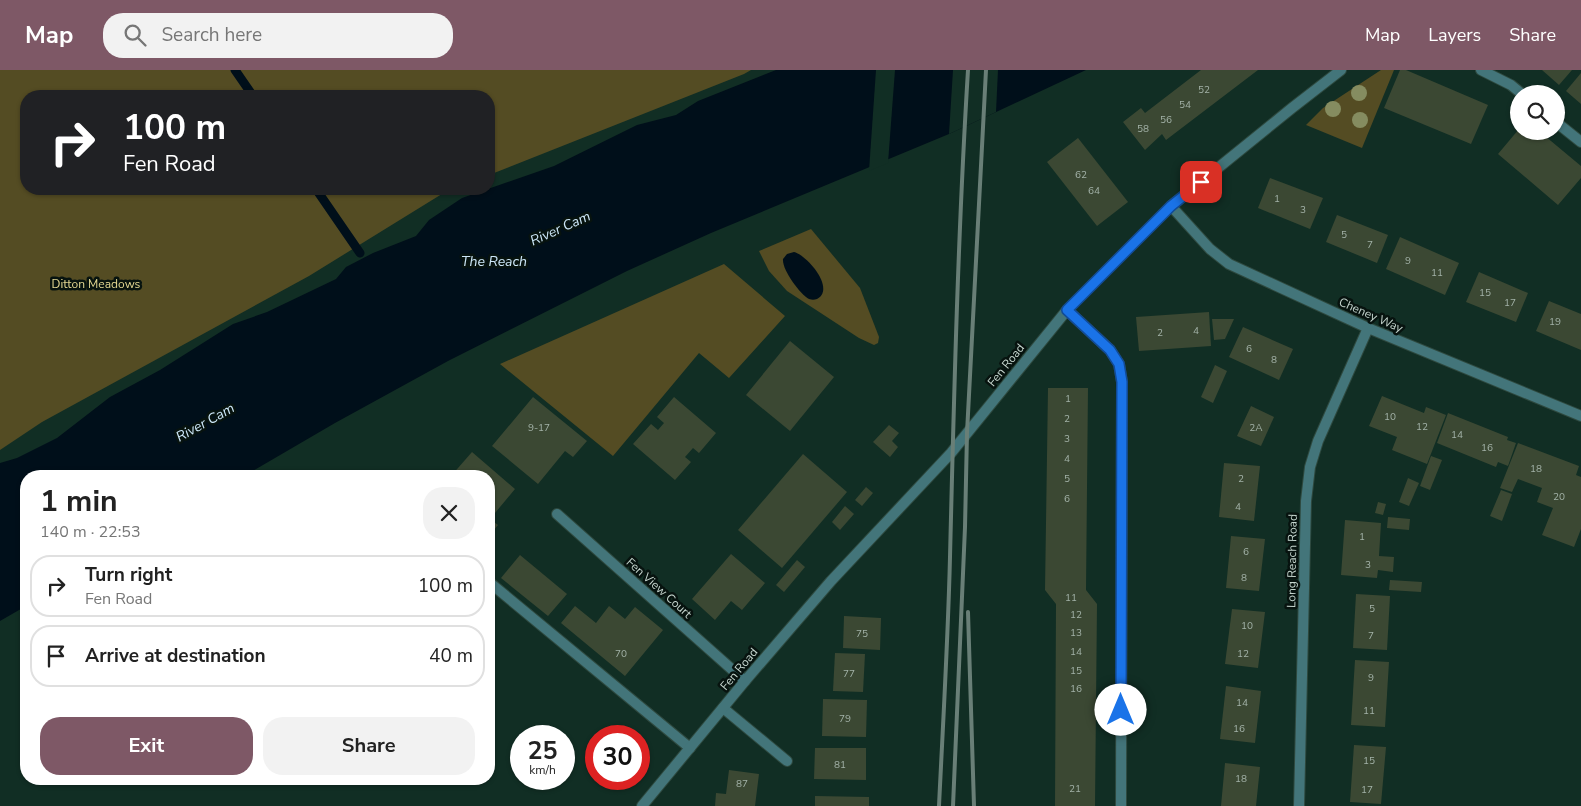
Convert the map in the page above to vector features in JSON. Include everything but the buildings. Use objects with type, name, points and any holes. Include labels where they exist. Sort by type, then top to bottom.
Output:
[{"type":"street","name":"Fen Road","points":[[642,806],[745,681],[831,581],[951,453],[1067,310],[1171,206],[1341,70]]},
{"type":"street","points":[[1481,70],[1512,85]]},
{"type":"street","points":[[1565,129],[1581,142]]},
{"type":"street","name":"Cheney Way","points":[[1171,206],[1210,249],[1230,264],[1368,328],[1581,416]]},
{"type":"street","points":[[1067,310],[1110,350],[1119,364],[1122,382],[1121,806]]},
{"type":"street","name":"Long Reach Road","points":[[1299,806],[1306,501],[1309,476],[1318,441],[1368,328]]},
{"type":"street","name":"Fen View Court","points":[[557,514],[745,681]]},
{"type":"street","points":[[495,587],[690,748]]},
{"type":"street","name":"Fen Road","points":[[723,708],[787,761]]},
{"type":"green space","name":"Ditton Meadows","points":[[0,70],[751,70],[495,173],[495,90],[20,90],[20,195],[440,195],[309,276],[42,422],[0,450]]},
{"type":"green space","points":[[1381,70],[1394,70],[1362,148],[1306,125],[1323,108]]},
{"type":"green space","points":[[811,229],[860,288],[879,337],[878,343],[874,345],[859,338],[787,291],[769,271],[759,251]]},
{"type":"green space","points":[[724,264],[785,316],[729,378],[699,353],[613,456],[500,364]]},
{"type":"water","name":"The Reach","points":[[776,70],[1086,70],[949,134],[711,233],[627,271],[448,361],[254,470],[20,470],[20,609],[0,621],[0,463],[17,458],[57,438],[110,397],[160,370],[233,324],[267,312],[336,279],[346,267],[373,253],[416,236],[429,220],[462,198],[471,195],[495,195],[495,187],[554,166],[637,125],[676,115],[698,101]]},
{"type":"water","points":[[794,252],[806,259],[822,281],[822,294],[817,299],[811,300],[805,296],[792,281],[785,269],[783,259],[787,254]]},
{"type":"pier","points":[[876,70],[895,70],[888,163],[869,171]]},
{"type":"pier","points":[[953,70],[998,70],[996,112],[949,134]]},
{"type":"waterway","points":[[235,70],[249,90]]},
{"type":"waterway","points":[[320,195],[360,253]]},
{"type":"railway","points":[[939,806],[948,619],[959,252],[968,70]]},
{"type":"railway","points":[[953,806],[965,527],[967,433],[986,70]]},
{"type":"railway","points":[[968,612],[974,806]]},
{"type":"route","points":[[1121,710],[1122,382],[1119,364],[1110,350],[1067,310],[1171,206],[1201,182]]},
{"type":"water label","name":"River Cam","points":[[560,228]]},
{"type":"water label","name":"River Cam","points":[[205,422]]}]
